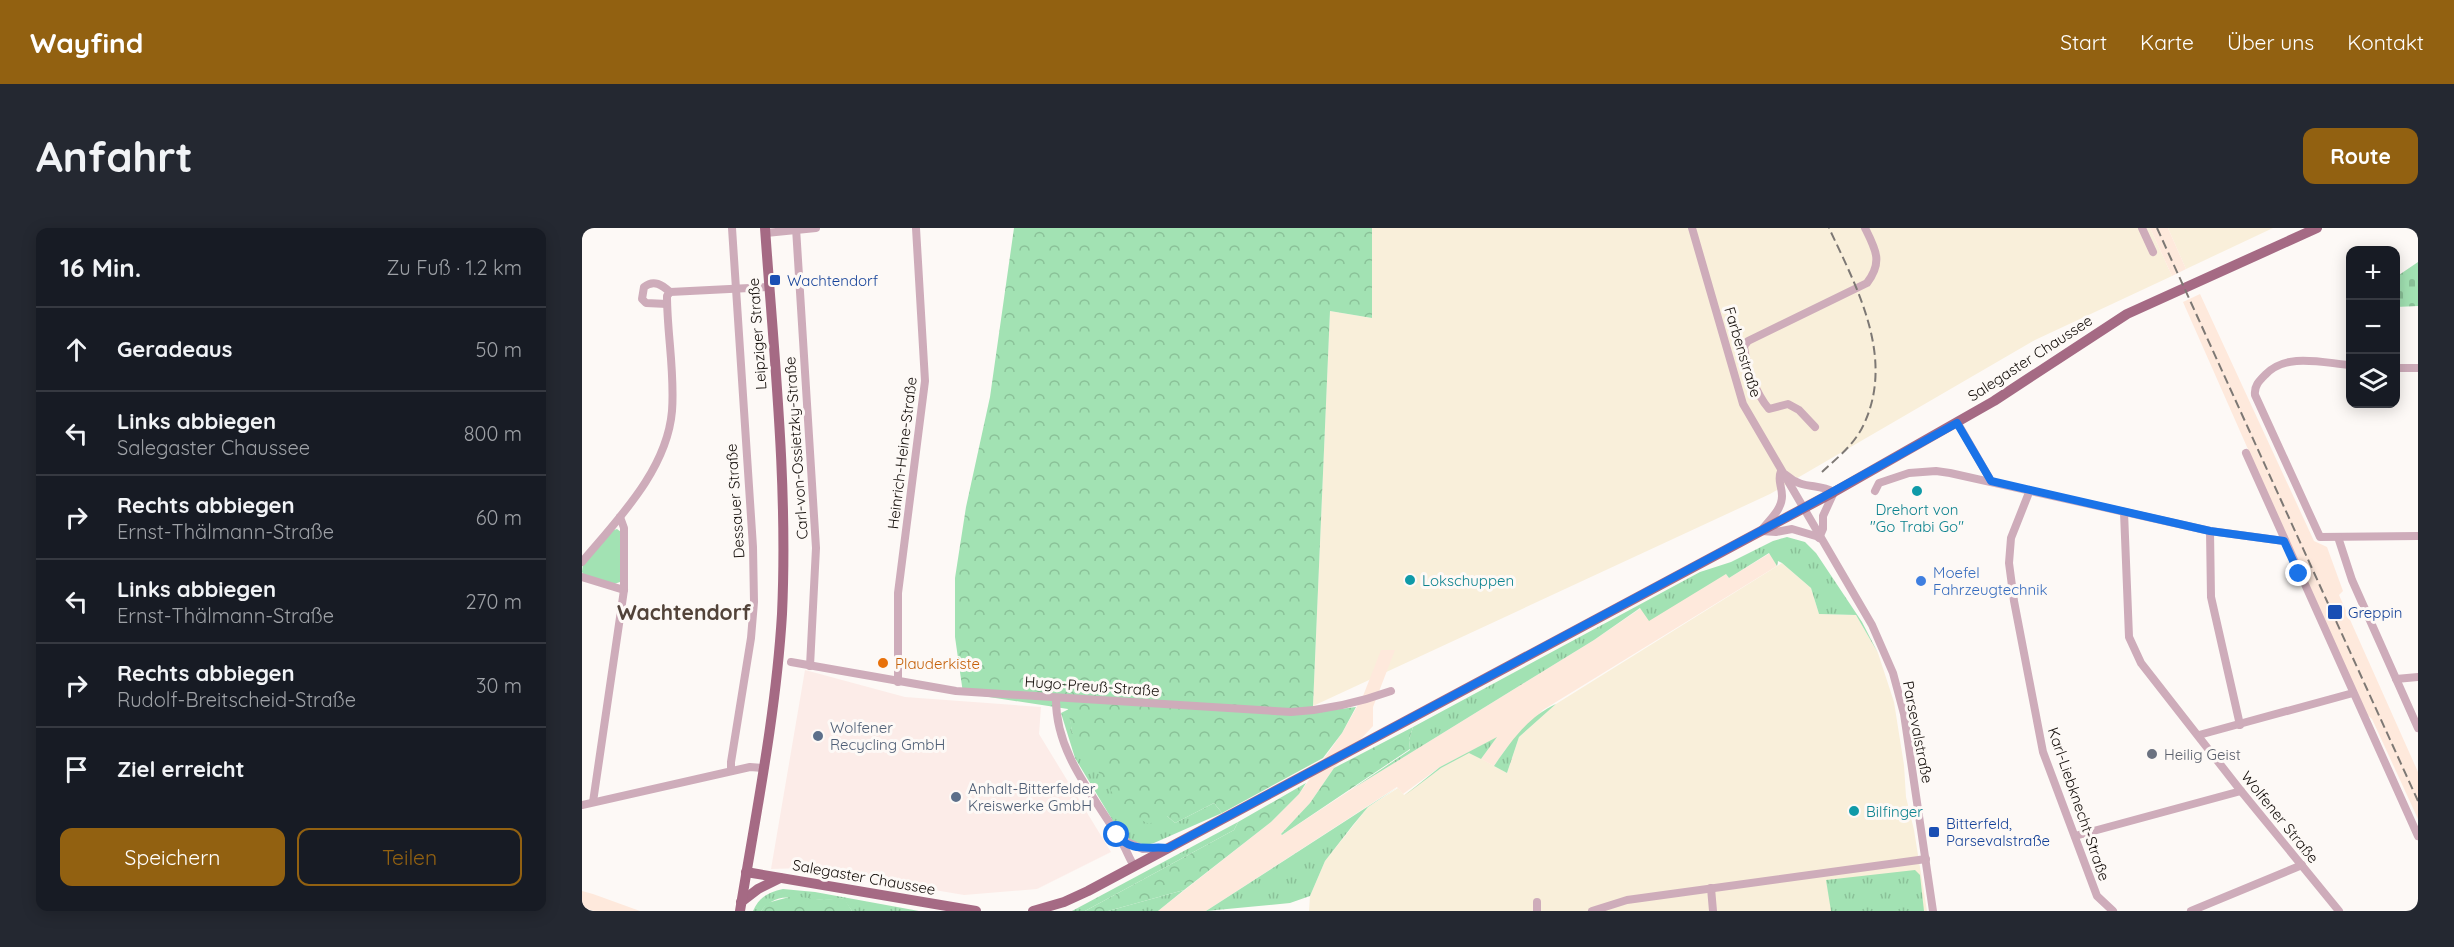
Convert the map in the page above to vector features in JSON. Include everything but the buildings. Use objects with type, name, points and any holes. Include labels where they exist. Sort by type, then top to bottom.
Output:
[{"type":"main road","name":"Salegaster Chaussee","points":[[1033,911],[1064,902],[1134,866],[1834,492],[1999,398],[2127,314],[2316,228]]},
{"type":"main road","name":"Leipziger Straße","points":[[740,907],[764,768],[782,616],[783,512],[765,230]]},
{"type":"main road","name":"Salegaster Chaussee","points":[[746,872],[976,911]]},
{"type":"main road","points":[[740,907],[758,889],[780,878]]},
{"type":"street","name":"Dessauer Straße","points":[[731,771],[751,638],[754,602],[753,547],[732,228]]},
{"type":"street","points":[[765,230],[816,228]]},
{"type":"street","name":"Heinrich-Heine-Straße","points":[[898,682],[898,593],[925,381],[916,228]]},
{"type":"street","name":"Farbenstraße","points":[[1692,228],[1743,404],[1803,508]]},
{"type":"street","points":[[1815,427],[1799,410],[1788,404],[1769,409],[1762,401],[1745,355],[1744,346],[1749,340],[1867,283],[1874,274],[1878,262],[1865,228]]},
{"type":"street","points":[[2142,228],[2152,252]]},
{"type":"street","name":"Carl-von-Ossietzky-Straße","points":[[796,229],[816,548],[810,666]]},
{"type":"street","points":[[667,304],[646,303],[642,299],[644,287],[647,284],[656,283],[670,292],[769,287]]},
{"type":"street","points":[[582,562],[620,517],[653,470],[664,444],[672,412],[667,304],[667,296],[670,292]]},
{"type":"street","points":[[2346,365],[2284,362],[2272,368],[2257,383],[2254,389],[2255,395],[2320,537],[2418,536]]},
{"type":"street","points":[[2400,368],[2418,368]]},
{"type":"street","points":[[1957,423],[1991,481]]},
{"type":"street","points":[[2246,453],[2418,836]]},
{"type":"street","points":[[1781,471],[1798,484],[1817,488],[1825,487],[1834,492],[1823,516],[1823,529],[1819,538],[1792,529],[1776,532],[1761,531],[1780,506],[1782,496],[1778,479],[1781,471]]},
{"type":"street","points":[[1875,491],[1879,483],[1886,480],[1922,471],[1950,473],[2210,531],[2284,541]]},
{"type":"street","name":"Karl-Liebknecht-Straße","points":[[2030,490],[2012,538],[2010,573],[2025,663],[2043,752],[2097,896],[2113,911]]},
{"type":"street","name":"Parsevalstraße","points":[[1803,508],[1877,634],[1893,673],[1904,714],[1934,911]]},
{"type":"street","name":"Wolfener Straße","points":[[2124,512],[2130,637],[2141,663],[2339,911]]},
{"type":"street","points":[[593,802],[624,590],[624,528],[620,517]]},
{"type":"street","points":[[2210,531],[2211,597],[2240,725]]},
{"type":"street","points":[[2338,537],[2352,580],[2418,729]]},
{"type":"street","points":[[582,578],[624,590]]},
{"type":"street","name":"Hugo-Preuß-Straße","points":[[791,662],[956,691],[1291,712],[1323,710],[1353,704],[1391,691]]},
{"type":"street","points":[[2396,679],[2418,677]]},
{"type":"street","points":[[2199,735],[2353,693]]},
{"type":"street","points":[[1056,698],[1058,724],[1070,757],[1083,783],[1120,839],[1134,866]]},
{"type":"street","points":[[582,805],[750,767],[764,768]]},
{"type":"street","points":[[2075,836],[2241,791]]},
{"type":"street","points":[[1120,839],[1137,848],[1168,848]]},
{"type":"street","points":[[1592,911],[1627,900],[1926,859]]},
{"type":"street","points":[[2191,911],[2302,865]]},
{"type":"street","points":[[1711,888],[1713,911]]},
{"type":"shaded area","points":[[1372,228],[2150,228],[2172,276],[2035,340],[1770,494],[1313,706],[1330,311],[1372,318]]},
{"type":"shaded area","points":[[2150,228],[2168,228],[2186,269],[2172,276]]},
{"type":"shaded area","points":[[2168,228],[2273,228],[2186,269]]},
{"type":"shaded area","points":[[2200,294],[2314,541],[2327,547],[2343,591],[2339,595],[2418,772],[2418,819],[2372,719],[2364,712],[2183,302]]},
{"type":"shaded area","points":[[1770,553],[1777,566],[1543,710],[1505,750],[1494,766],[1481,759],[1496,738],[1440,767],[1403,794],[1397,787],[1206,911],[1158,911],[1271,822],[1299,794],[1342,733],[1363,696],[1381,650],[1395,650],[1373,707],[1373,726],[1334,768],[1310,803],[1282,835],[1352,789],[1594,640],[1641,608],[1726,574],[1729,578]]},
{"type":"shaded area","points":[[1782,563],[1811,588],[1819,614],[1856,615],[1878,653],[1894,702],[1904,765],[1906,797],[1914,830],[1927,911],[1309,911],[1310,896],[1325,861],[1368,807],[1398,788],[1404,795],[1441,768],[1469,752],[1507,773],[1519,737],[1556,704]]},
{"type":"shaded area","points":[[805,670],[905,697],[1041,707],[1039,734],[1111,852],[1037,889],[964,895],[804,868],[771,869]]},
{"type":"shaded area","points":[[582,891],[640,911],[594,911],[582,907]]},
{"type":"green space","points":[[1014,228],[1372,228],[1372,318],[1330,311],[1313,706],[1316,712],[1356,707],[1342,733],[1323,758],[1222,813],[1214,803],[1175,823],[1167,816],[1149,824],[1125,812],[1072,732],[1068,709],[963,693],[955,637],[955,578],[966,507],[990,397]]},
{"type":"green space","points":[[2418,262],[2418,306],[2400,307],[2400,274]]},
{"type":"green space","points":[[617,529],[621,532],[620,582],[614,584],[584,575],[583,564],[611,531]]},
{"type":"green space","points":[[1787,537],[1805,542],[1816,553],[1862,622],[1878,653],[1856,615],[1819,614],[1811,588],[1782,563],[1778,561],[1777,566],[1769,553],[1729,578],[1726,574],[1649,621],[1640,608],[1594,640],[1352,789],[1410,750],[1409,740],[1413,727],[1700,572],[1731,562],[1773,541]]},
{"type":"green space","points":[[1556,704],[1519,737],[1507,773],[1494,766],[1529,723]]},
{"type":"green space","points":[[1069,709],[1072,732],[1175,823],[1214,803],[1222,813],[1154,843],[1146,845],[1131,841],[1113,821],[1075,758],[1061,713]]},
{"type":"green space","points":[[1413,727],[1409,740],[1410,749],[1281,834],[1310,803],[1334,768]]},
{"type":"green space","points":[[1497,737],[1481,759],[1469,753],[1441,768],[1404,796],[1440,767]]},
{"type":"green space","points":[[1306,783],[1299,794],[1271,822],[1184,890],[1108,911],[1085,911],[1234,830],[1238,822]]},
{"type":"green space","points":[[1398,787],[1368,807],[1353,825],[1325,861],[1310,896],[1290,903],[1206,911]]},
{"type":"green space","points":[[1238,822],[1234,830],[1085,911],[1072,911]]},
{"type":"green space","points":[[1915,870],[1920,875],[1924,911],[1831,911],[1826,880]]},
{"type":"green space","points":[[783,889],[815,892],[919,911],[852,911],[843,898],[824,900],[790,897],[775,900],[761,911],[753,911],[765,896]]},
{"type":"green space","points":[[1184,890],[1158,911],[1108,911]]},
{"type":"green space","points":[[793,896],[823,900],[844,898],[852,911],[761,911],[767,903]]},
{"type":"railway","points":[[1822,472],[1856,438],[1864,424],[1873,399],[1876,374],[1869,323],[1851,275],[1829,228]]},
{"type":"railway","points":[[2157,228],[2418,801]]},
{"type":"place","name":"Wachtendorf","points":[[775,280]]},
{"type":"place","name":"Drehort von \"Go Trabi Go\"","points":[[1917,491]]},
{"type":"place","name":"Lokschuppen","points":[[1410,580]]},
{"type":"place","name":"Moefel Fahrzeugtechnik","points":[[1921,581]]},
{"type":"place","name":"Greppin","points":[[2335,612]]},
{"type":"place","name":"Plauderkiste","points":[[883,663]]},
{"type":"place","name":"Wolfener Recycling GmbH","points":[[818,736]]},
{"type":"place","name":"Heilig Geist","points":[[2152,754]]},
{"type":"place","name":"Anhalt-Bitterfelder Kreiswerke GmbH","points":[[956,797]]},
{"type":"place","name":"Bilfinger","points":[[1854,811]]},
{"type":"place","name":"Bitterfeld, Parsevalstraße","points":[[1934,832]]},
{"type":"district","name":"Wachtendorf","points":[[684,612]]},
{"type":"route","points":[[1117,835],[1137,848],[1168,848],[1834,492],[1886,460],[1957,423],[1991,481],[2210,531],[2284,541],[2299,574]]}]
